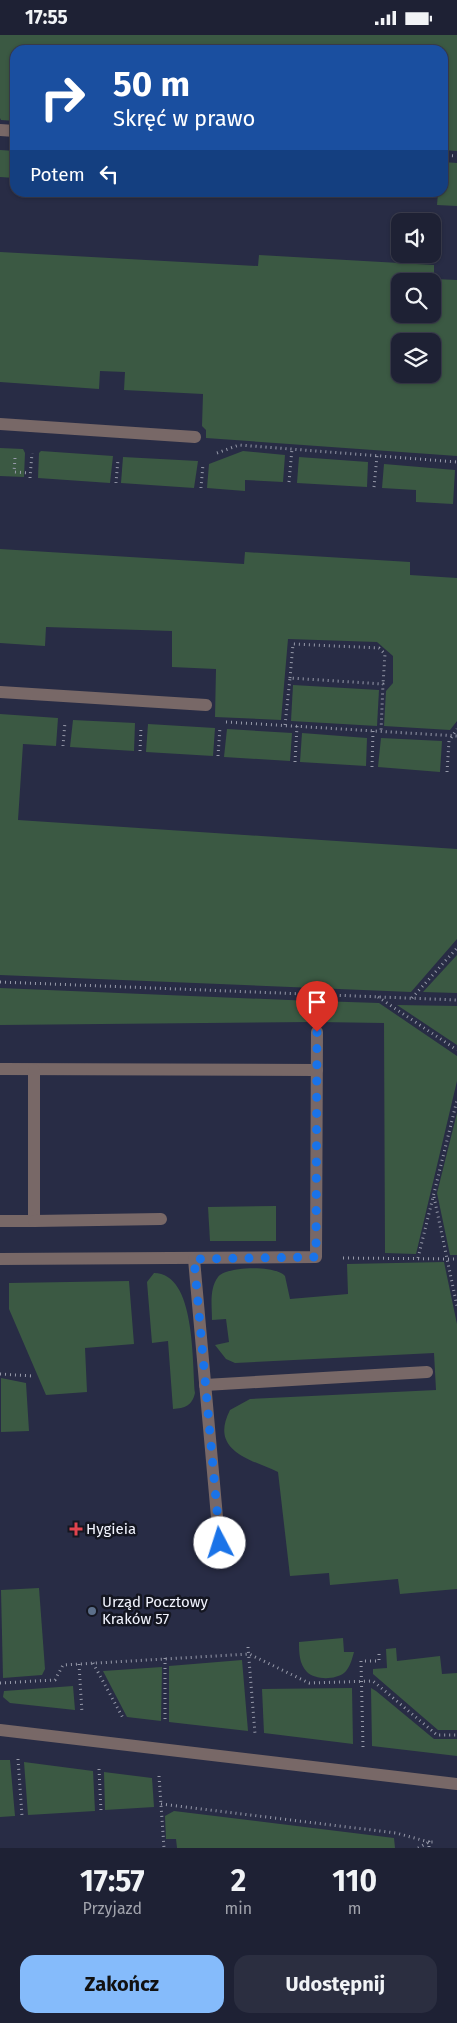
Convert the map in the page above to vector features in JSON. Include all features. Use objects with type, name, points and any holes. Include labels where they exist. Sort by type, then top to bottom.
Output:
[{"type":"street","points":[[0,425],[195,437]]},
{"type":"street","points":[[0,691],[206,705]]},
{"type":"street","points":[[0,1259],[316,1257],[317,1032]]},
{"type":"street","points":[[0,1069],[317,1070]]},
{"type":"street","points":[[34,1070],[34,1221]]},
{"type":"street","points":[[0,1221],[160,1219]]},
{"type":"street","points":[[194,1259],[221,1562]]},
{"type":"street","points":[[205,1385],[427,1372]]},
{"type":"street","points":[[0,1730],[457,1785]]},
{"type":"path","points":[[195,437],[193,455],[203,456],[209,456],[239,445],[457,462]]},
{"type":"path","points":[[30,478],[32,445]]},
{"type":"path","points":[[289,482],[292,449]]},
{"type":"path","points":[[116,483],[118,450]]},
{"type":"path","points":[[201,488],[203,456]]},
{"type":"path","points":[[374,487],[376,456]]},
{"type":"path","points":[[15,458],[14,472],[30,473]]},
{"type":"path","points":[[285,725],[292,645],[379,648],[385,654],[381,731]]},
{"type":"path","points":[[290,678],[383,684]]},
{"type":"path","points":[[63,746],[65,721]]},
{"type":"path","points":[[218,757],[221,722],[457,736]]},
{"type":"path","points":[[140,751],[141,726]]},
{"type":"path","points":[[295,762],[297,726]]},
{"type":"path","points":[[447,772],[449,741],[457,729]]},
{"type":"path","points":[[372,767],[373,731]]},
{"type":"path","points":[[412,998],[457,948]]},
{"type":"path","points":[[0,981],[457,1000]]},
{"type":"path","points":[[314,1002],[315,995]]},
{"type":"path","points":[[378,997],[457,1050]]},
{"type":"path","points":[[418,1258],[457,1100]]},
{"type":"path","points":[[434,1194],[457,1306]]},
{"type":"path","points":[[316,1257],[457,1259]]},
{"type":"path","points":[[0,1374],[32,1377]]},
{"type":"path","points":[[248,1647],[256,1737]]},
{"type":"path","points":[[363,1750],[361,1661],[379,1661],[378,1650]]},
{"type":"path","points":[[0,1683],[55,1680],[63,1665],[249,1654],[309,1683],[373,1681],[437,1735],[457,1735]]},
{"type":"path","points":[[165,1659],[165,1727]]},
{"type":"path","points":[[93,1663],[125,1722]]},
{"type":"path","points":[[78,1664],[82,1717]]},
{"type":"path","points":[[18,1757],[22,1816]]},
{"type":"path","points":[[99,1767],[101,1811]]},
{"type":"path","points":[[159,1771],[164,1848]]},
{"type":"path","points":[[161,1804],[396,1833],[434,1843]]},
{"type":"path","points":[[418,1848],[429,1842]]},
{"type":"path","points":[[429,1842],[429,1848]]},
{"type":"green space","points":[[0,35],[457,35],[457,151],[448,150],[448,45],[10,45],[10,121],[1,120]]},
{"type":"green space","points":[[0,150],[10,151],[10,178],[0,177]]},
{"type":"green space","points":[[448,162],[457,163],[457,206],[437,205],[438,197],[448,197]]},
{"type":"green space","points":[[0,252],[258,266],[259,255],[434,265],[434,273],[391,273],[391,323],[441,323],[441,279],[457,280],[457,456],[206,438],[206,430],[202,426],[203,394],[124,390],[125,372],[100,371],[99,389],[0,382]]},
{"type":"green space","points":[[0,448],[23,449],[25,453],[24,477],[0,476]]},
{"type":"green space","points":[[41,451],[113,456],[110,483],[38,478],[39,453]]},
{"type":"green space","points":[[243,451],[285,455],[283,482],[245,480],[245,491],[207,488],[209,464]]},
{"type":"green space","points":[[123,457],[198,461],[194,488],[121,483]]},
{"type":"green space","points":[[299,457],[368,462],[367,487],[297,483]]},
{"type":"green space","points":[[384,464],[455,470],[453,504],[416,502],[416,490],[382,488]]},
{"type":"green space","points":[[0,549],[244,564],[245,552],[410,562],[410,575],[457,578],[457,721],[450,730],[384,726],[386,691],[393,683],[393,656],[377,642],[288,639],[281,720],[215,717],[216,669],[172,667],[172,631],[46,627],[45,646],[0,643]]},
{"type":"green space","points":[[293,685],[379,690],[377,726],[291,721]]},
{"type":"green space","points":[[0,714],[58,718],[56,746],[23,744],[18,820],[457,849],[457,939],[411,992],[0,975]]},
{"type":"green space","points":[[73,720],[135,723],[134,751],[70,747]]},
{"type":"green space","points":[[148,724],[215,728],[213,756],[146,752]]},
{"type":"green space","points":[[227,729],[292,733],[290,761],[224,757]]},
{"type":"green space","points":[[302,733],[367,738],[366,766],[300,762]]},
{"type":"green space","points":[[381,738],[442,741],[440,772],[378,767]]},
{"type":"green space","points":[[457,955],[457,993],[423,992]]},
{"type":"green space","points":[[0,988],[312,1001],[312,1022],[0,1025]]},
{"type":"green space","points":[[318,1001],[379,1003],[457,1056],[457,1081],[416,1254],[385,1253],[384,1023],[318,1022]]},
{"type":"green space","points":[[397,1005],[457,1006],[457,1045]]},
{"type":"green space","points":[[457,1113],[457,1255],[450,1255],[437,1193]]},
{"type":"green space","points":[[276,1206],[276,1241],[210,1241],[208,1207]]},
{"type":"green space","points":[[444,1262],[457,1324],[457,1589],[400,1594],[398,1579],[330,1585],[329,1573],[290,1576],[278,1472],[245,1457],[229,1444],[225,1435],[225,1424],[230,1410],[250,1399],[436,1390],[434,1353],[235,1363],[226,1359],[215,1345],[229,1342],[226,1319],[212,1320],[212,1298],[215,1282],[223,1273],[251,1268],[280,1272],[285,1276],[290,1299],[348,1294],[347,1264]]},
{"type":"green space","points":[[154,1273],[168,1277],[178,1287],[185,1303],[189,1321],[195,1393],[190,1404],[181,1408],[173,1409],[168,1341],[152,1343],[147,1282]]},
{"type":"green space","points":[[129,1281],[134,1344],[85,1348],[87,1392],[46,1395],[9,1309],[9,1283]]},
{"type":"green space","points":[[1,1378],[26,1383],[29,1431],[1,1432]]},
{"type":"green space","points":[[39,1588],[45,1669],[42,1675],[3,1678],[1,1590]]},
{"type":"green space","points":[[343,1638],[344,1652],[354,1652],[349,1666],[344,1673],[336,1677],[320,1678],[311,1675],[304,1669],[299,1654],[299,1642]]},
{"type":"green space","points":[[396,1648],[397,1661],[440,1656],[442,1674],[457,1673],[457,1730],[438,1730],[373,1674],[373,1669],[387,1668],[386,1649]]},
{"type":"green space","points":[[242,1660],[248,1731],[169,1722],[169,1666]]},
{"type":"green space","points":[[162,1667],[161,1721],[127,1717],[103,1671]]},
{"type":"green space","points":[[73,1686],[75,1710],[10,1703],[3,1697],[4,1691]]},
{"type":"green space","points":[[352,1688],[353,1744],[264,1733],[262,1689]]},
{"type":"green space","points":[[371,1688],[434,1739],[457,1739],[457,1756],[372,1746]]},
{"type":"green space","points":[[0,1760],[10,1760],[15,1816],[0,1817]]},
{"type":"green space","points":[[24,1762],[93,1771],[95,1811],[28,1815]]},
{"type":"green space","points":[[104,1772],[152,1778],[154,1807],[105,1810]]},
{"type":"green space","points":[[174,1811],[394,1838],[395,1848],[177,1848],[176,1839],[166,1839],[165,1816]]},
{"type":"place","name":"Hygieia","points":[[76,1529]]},
{"type":"place","name":"Urząd Pocztowy Kraków 57","points":[[92,1611]]},
{"type":"route","points":[[220,1543],[194,1259],[316,1257],[317,1032]]}]
